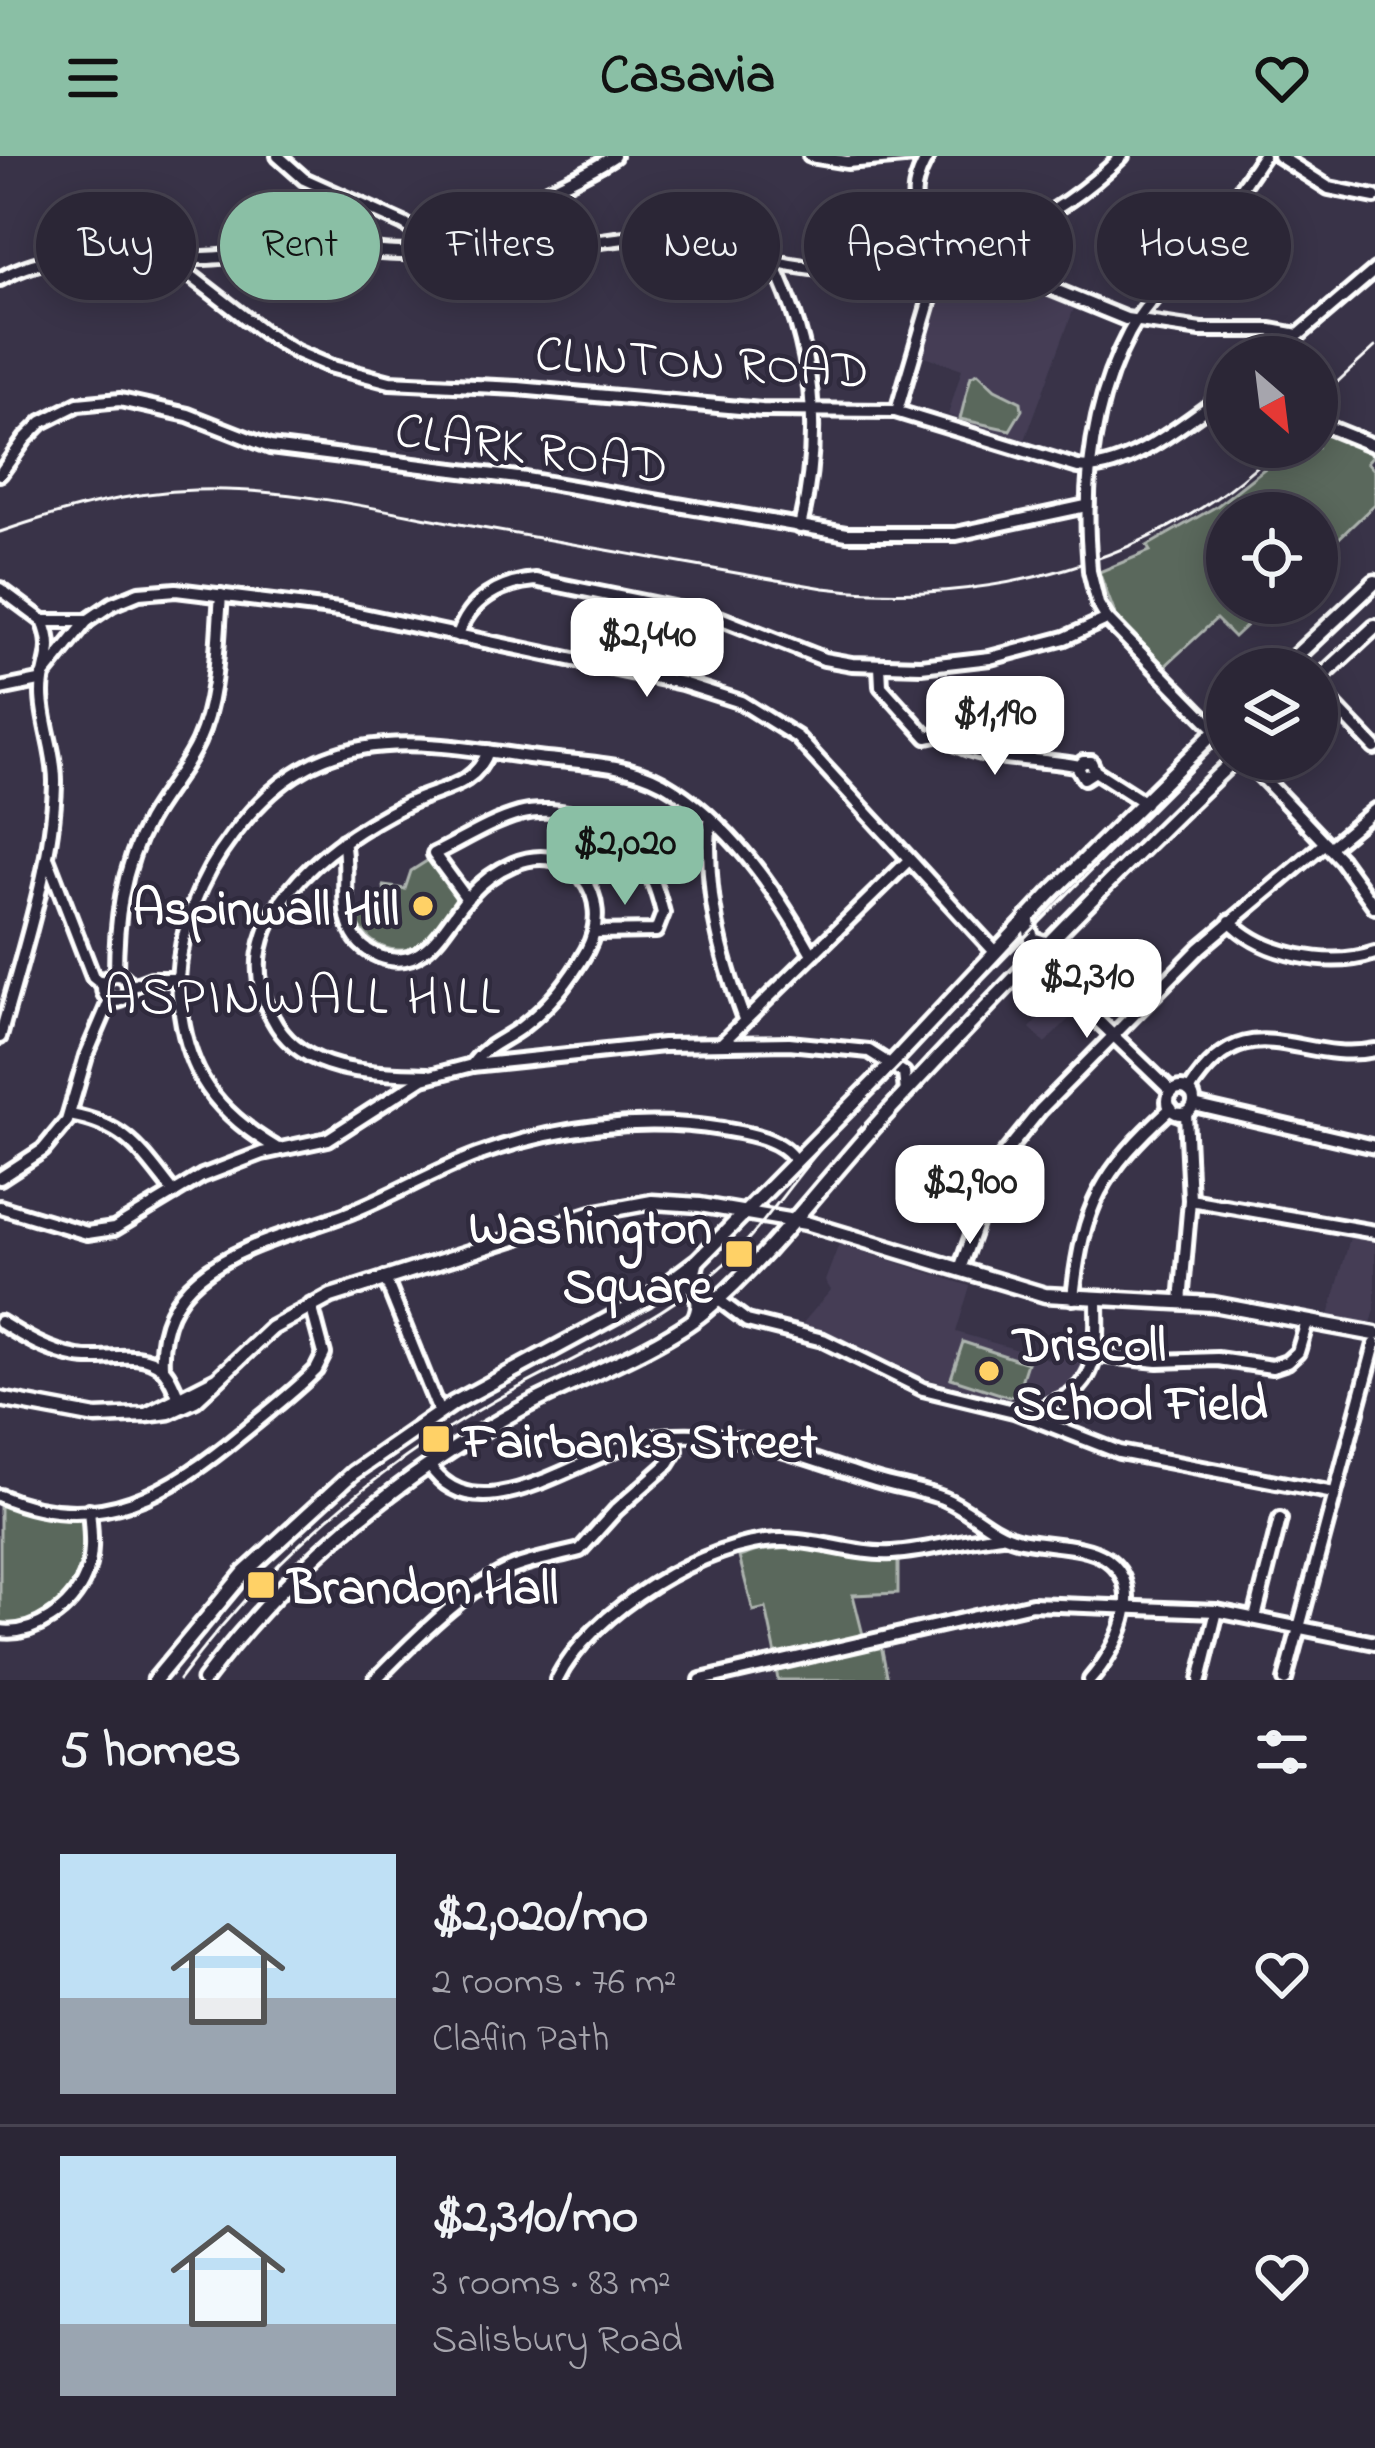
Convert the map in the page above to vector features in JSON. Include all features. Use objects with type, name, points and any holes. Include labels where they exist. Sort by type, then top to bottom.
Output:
[{"type":"main road","points":[[1304,648],[1375,582]]},
{"type":"main road","points":[[1338,663],[1375,627]]},
{"type":"main road","points":[[155,1680],[212,1608],[280,1536],[375,1456],[440,1412],[672,1282],[698,1260],[892,1064],[1027,918],[1206,747]]},
{"type":"main road","points":[[204,1680],[308,1563],[429,1466],[500,1421],[695,1319],[1048,944],[1214,780]]},
{"type":"main road","points":[[1027,918],[1030,938],[1048,944]]},
{"type":"main road","points":[[0,1399],[96,1417],[183,1406],[205,1393],[256,1340],[311,1305],[617,1207],[676,1202],[857,1236],[1027,1290],[1073,1298],[1226,1306],[1375,1334]]},
{"type":"main road","points":[[672,1282],[687,1283],[697,1296],[695,1319]]},
{"type":"main road","points":[[146,1414],[217,1378]]},
{"type":"street","points":[[278,156],[304,179],[404,224]]},
{"type":"street","points":[[544,192],[614,156]]},
{"type":"street","points":[[810,156],[847,162],[915,156]]},
{"type":"street","points":[[914,192],[928,156]]},
{"type":"street","points":[[1073,196],[1122,156]]},
{"type":"street","points":[[1206,714],[1107,619],[1098,604],[1090,572],[1088,469],[1106,390],[1138,320],[1208,235],[1263,156]]},
{"type":"street","points":[[1279,156],[1329,188],[1375,197]]},
{"type":"street","points":[[196,257],[319,248],[404,252]]},
{"type":"street","points":[[0,266],[36,265]]},
{"type":"street","points":[[0,279],[20,268]]},
{"type":"street","points":[[1073,298],[1125,319],[1298,335],[1375,270]]},
{"type":"street","points":[[780,279],[805,344],[813,412],[811,478],[800,527]]},
{"type":"street","name":"CLINTON ROAD","points":[[196,280],[268,336],[313,360],[357,375],[406,384],[506,387],[813,412],[897,411],[1088,469]]},
{"type":"street","points":[[897,411],[934,300]]},
{"type":"street","name":"CLARK ROAD","points":[[0,474],[42,422],[78,404],[120,400],[188,416],[270,448],[526,479],[847,534],[956,534],[1086,506]]},
{"type":"street","points":[[1088,469],[1103,469],[1123,460],[1206,407]]},
{"type":"street","points":[[1338,431],[1375,446]]},
{"type":"street","points":[[458,635],[465,617],[491,593],[544,580],[736,623],[831,662],[880,666],[990,658],[1054,642],[1107,619]]},
{"type":"street","points":[[0,589],[43,621],[51,643],[42,690],[55,778],[48,860],[0,1037]]},
{"type":"street","points":[[0,689],[29,686],[47,672],[86,621],[139,593],[176,590],[339,610],[682,683],[750,706],[805,744],[994,952]]},
{"type":"street","points":[[103,985],[116,974],[117,926],[130,866],[148,822],[190,758],[204,727],[220,595]]},
{"type":"street","points":[[43,621],[86,621]]},
{"type":"street","points":[[880,666],[881,686],[927,737],[941,734],[954,743],[1028,763],[1059,761],[1079,766],[1089,762],[1095,771],[1145,803]]},
{"type":"street","points":[[1338,707],[1375,748]]},
{"type":"street","points":[[278,1149],[233,1117],[202,1082],[185,1045],[178,980],[182,937],[206,876],[244,820],[286,777],[322,758],[370,747],[438,744],[639,772],[670,788],[755,866],[812,954]]},
{"type":"street","points":[[488,752],[468,780],[410,802],[343,842],[302,876],[268,921],[260,956],[265,1002],[288,1040],[320,1060],[357,1070],[431,1075],[472,1065],[609,1049],[721,1044],[851,1048],[892,1064],[905,1075],[906,1092]]},
{"type":"street","points":[[1265,780],[1327,845],[1375,907]]},
{"type":"street","points":[[960,1269],[998,1162],[1040,1110],[1230,921],[1375,810]]},
{"type":"street","points":[[467,898],[434,854],[518,814],[575,815],[609,829],[639,853],[663,909],[656,931],[595,932]]},
{"type":"street","points":[[710,822],[716,933],[744,1019]]},
{"type":"street","points":[[343,842],[347,919],[360,941],[379,956],[402,958],[429,948],[485,880],[517,862],[559,860],[579,870],[590,885],[597,903],[595,932],[585,954],[525,1024],[472,1065]]},
{"type":"street","points":[[48,860],[93,977],[110,1000],[123,999],[130,987],[155,979],[178,980]]},
{"type":"street","points":[[721,1044],[909,860]]},
{"type":"street","points":[[1230,921],[1272,946],[1323,959],[1375,953]]},
{"type":"street","points":[[1034,959],[1172,1092]]},
{"type":"street","points":[[116,974],[124,976],[130,987]]},
{"type":"street","points":[[0,1178],[43,1150],[70,1114],[86,1056],[110,1000]]},
{"type":"street","points":[[1181,1302],[1190,1200],[1189,1090],[1221,1056],[1245,1041],[1340,1052],[1375,1050]]},
{"type":"street","points":[[0,1207],[67,1229],[99,1232],[134,1218],[209,1173],[343,1132],[431,1075]]},
{"type":"street","points":[[1171,1108],[1172,1092],[1189,1090]]},
{"type":"street","points":[[1073,1298],[1086,1220],[1097,1191],[1115,1165],[1171,1108],[1375,1147]]},
{"type":"street","points":[[70,1114],[127,1136],[173,1193]]},
{"type":"street","points":[[180,1400],[162,1367],[164,1332],[173,1307],[200,1277],[239,1253],[354,1211],[479,1154],[595,1126],[646,1124],[733,1131],[779,1145],[795,1161]]},
{"type":"street","points":[[1190,1200],[1375,1232]]},
{"type":"street","points":[[698,1260],[697,1280],[747,1321],[823,1340],[923,1389],[1036,1419],[1078,1438],[1160,1462],[1334,1493]]},
{"type":"street","points":[[385,1278],[440,1412]]},
{"type":"street","points":[[1036,1419],[1043,1406],[1078,1388],[1096,1355],[1097,1299]]},
{"type":"street","points":[[0,1496],[49,1509],[89,1510],[129,1504],[194,1473],[310,1376],[324,1354],[311,1305]]},
{"type":"street","points":[[0,1322],[71,1356],[135,1358],[162,1367]]},
{"type":"street","points":[[1096,1355],[1275,1366],[1298,1352],[1307,1322]]},
{"type":"street","points":[[1285,1680],[1375,1344]]},
{"type":"street","points":[[375,1680],[430,1626],[496,1577],[513,1567],[580,1550],[668,1464],[676,1451],[674,1435]]},
{"type":"street","points":[[429,1466],[451,1490],[486,1497],[531,1486],[622,1444],[674,1435],[718,1436],[786,1448],[947,1500],[1004,1535],[1106,1558],[1123,1579],[1126,1606],[1113,1648],[1090,1680]]},
{"type":"street","points":[[0,1631],[10,1633],[43,1623],[67,1604],[89,1562],[89,1510]]},
{"type":"street","points":[[1255,1618],[1280,1519]]},
{"type":"street","points":[[557,1680],[570,1656],[620,1609],[698,1562],[737,1548],[780,1540],[896,1553],[1004,1535]]},
{"type":"street","points":[[701,1680],[1017,1606],[1056,1603],[1217,1611],[1375,1643]]},
{"type":"street","points":[[1200,1680],[1217,1611]]},
{"type":"shaded area","points":[[939,300],[1055,300],[1074,308],[1025,440],[948,415],[962,369],[922,355]]},
{"type":"shaded area","points":[[1061,995],[1077,1011],[1045,1043],[1030,1028]]},
{"type":"shaded area","points":[[1351,1234],[1375,1239],[1371,1323],[1329,1316]]},
{"type":"shaded area","points":[[839,1244],[970,1286],[956,1332],[1049,1359],[1085,1357],[1083,1371],[1067,1388],[1050,1396],[1005,1399],[918,1376],[802,1324],[831,1290],[825,1281]]},
{"type":"green space","points":[[978,373],[995,389],[1021,402],[1022,410],[1010,430],[960,419],[971,376]]},
{"type":"green space","points":[[1338,438],[1375,453],[1367,462],[1375,471],[1375,504],[1338,539],[1338,492],[1235,492],[1265,468],[1338,468]]},
{"type":"green space","points":[[1206,512],[1206,624],[1211,624],[1164,667],[1115,614],[1099,572],[1150,551],[1147,546]]},
{"type":"green space","points":[[1221,624],[1248,624],[1234,637]]},
{"type":"green space","points":[[430,859],[460,896],[443,923],[431,937],[408,949],[375,943],[353,912],[386,903],[384,886],[405,889],[411,871]]},
{"type":"green space","name":"Driscoll School Field","points":[[963,1342],[1027,1363],[1017,1394],[1009,1397],[951,1378]]},
{"type":"green space","points":[[0,1503],[39,1514],[78,1517],[86,1538],[84,1560],[71,1590],[48,1612],[17,1624],[0,1625]]},
{"type":"green space","points":[[791,1548],[898,1559],[898,1593],[853,1595],[863,1635],[776,1655],[766,1608],[753,1611],[739,1557]]},
{"type":"green space","points":[[881,1645],[888,1680],[778,1680],[776,1669]]},
{"type":"tram line","points":[[1338,381],[1375,347]]},
{"type":"tram line","points":[[0,532],[145,494],[263,492],[824,588],[946,591],[1007,583],[1125,548],[1180,521],[1253,468]]},
{"type":"tram line","points":[[1319,648],[1375,595]]},
{"type":"tram line","points":[[179,1680],[284,1560],[406,1457],[496,1400],[636,1326],[715,1272],[747,1241],[833,1135],[1206,756]]},
{"type":"place","name":"Aspinwall Hill","points":[[423,906]]},
{"type":"place","name":"Washington Square","points":[[739,1254]]},
{"type":"place","name":"Driscoll School Field","points":[[989,1371]]},
{"type":"place","name":"Fairbanks Street","points":[[436,1439]]},
{"type":"place","name":"Brandon Hall","points":[[261,1585]]},
{"type":"district","name":"ASPINWALL HILL","points":[[303,994]]}]
